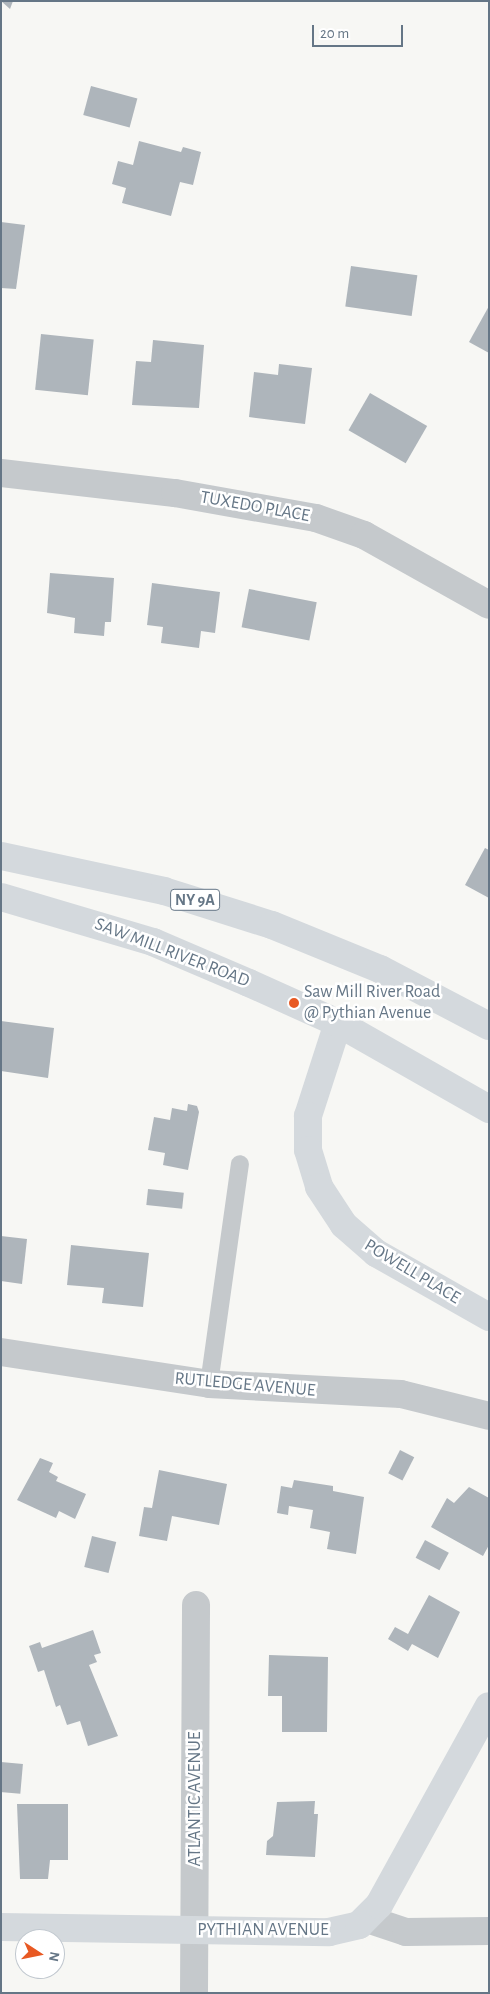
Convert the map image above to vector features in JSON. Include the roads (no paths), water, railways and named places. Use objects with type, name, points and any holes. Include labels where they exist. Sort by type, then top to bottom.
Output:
[{"type":"main road","name":"NY 9A","points":[[1,856],[112,877],[221,907],[380,969],[489,1026]]},
{"type":"main road","name":"SAW MILL RIVER ROAD","points":[[1,897],[153,942],[338,1024],[489,1109]]},
{"type":"main road","points":[[380,969],[489,1011]]},
{"type":"main road","name":"POWELL PLACE","points":[[338,1024],[316,1084],[308,1116],[308,1150],[319,1186],[344,1225],[376,1253],[489,1317]]},
{"type":"main road","name":"PYTHIAN AVENUE","points":[[1,1927],[329,1932],[350,1928],[367,1919],[383,1897],[489,1706]]},
{"type":"street","name":"TUXEDO PLACE","points":[[1,473],[175,493],[316,518],[364,535],[489,605]]},
{"type":"street","name":"RUTLEDGE AVENUE","points":[[1,1352],[209,1384],[401,1394],[489,1416]]},
{"type":"street","name":"ATLANTIC AVENUE","points":[[194,1993],[196,1605]]},
{"type":"street","points":[[367,1919],[406,1932],[489,1932]]},
{"type":"lane","points":[[209,1384],[240,1164]]},
{"type":"place","name":"Saw Mill River Road @ Pythian Avenue","points":[[294,1003]]}]
